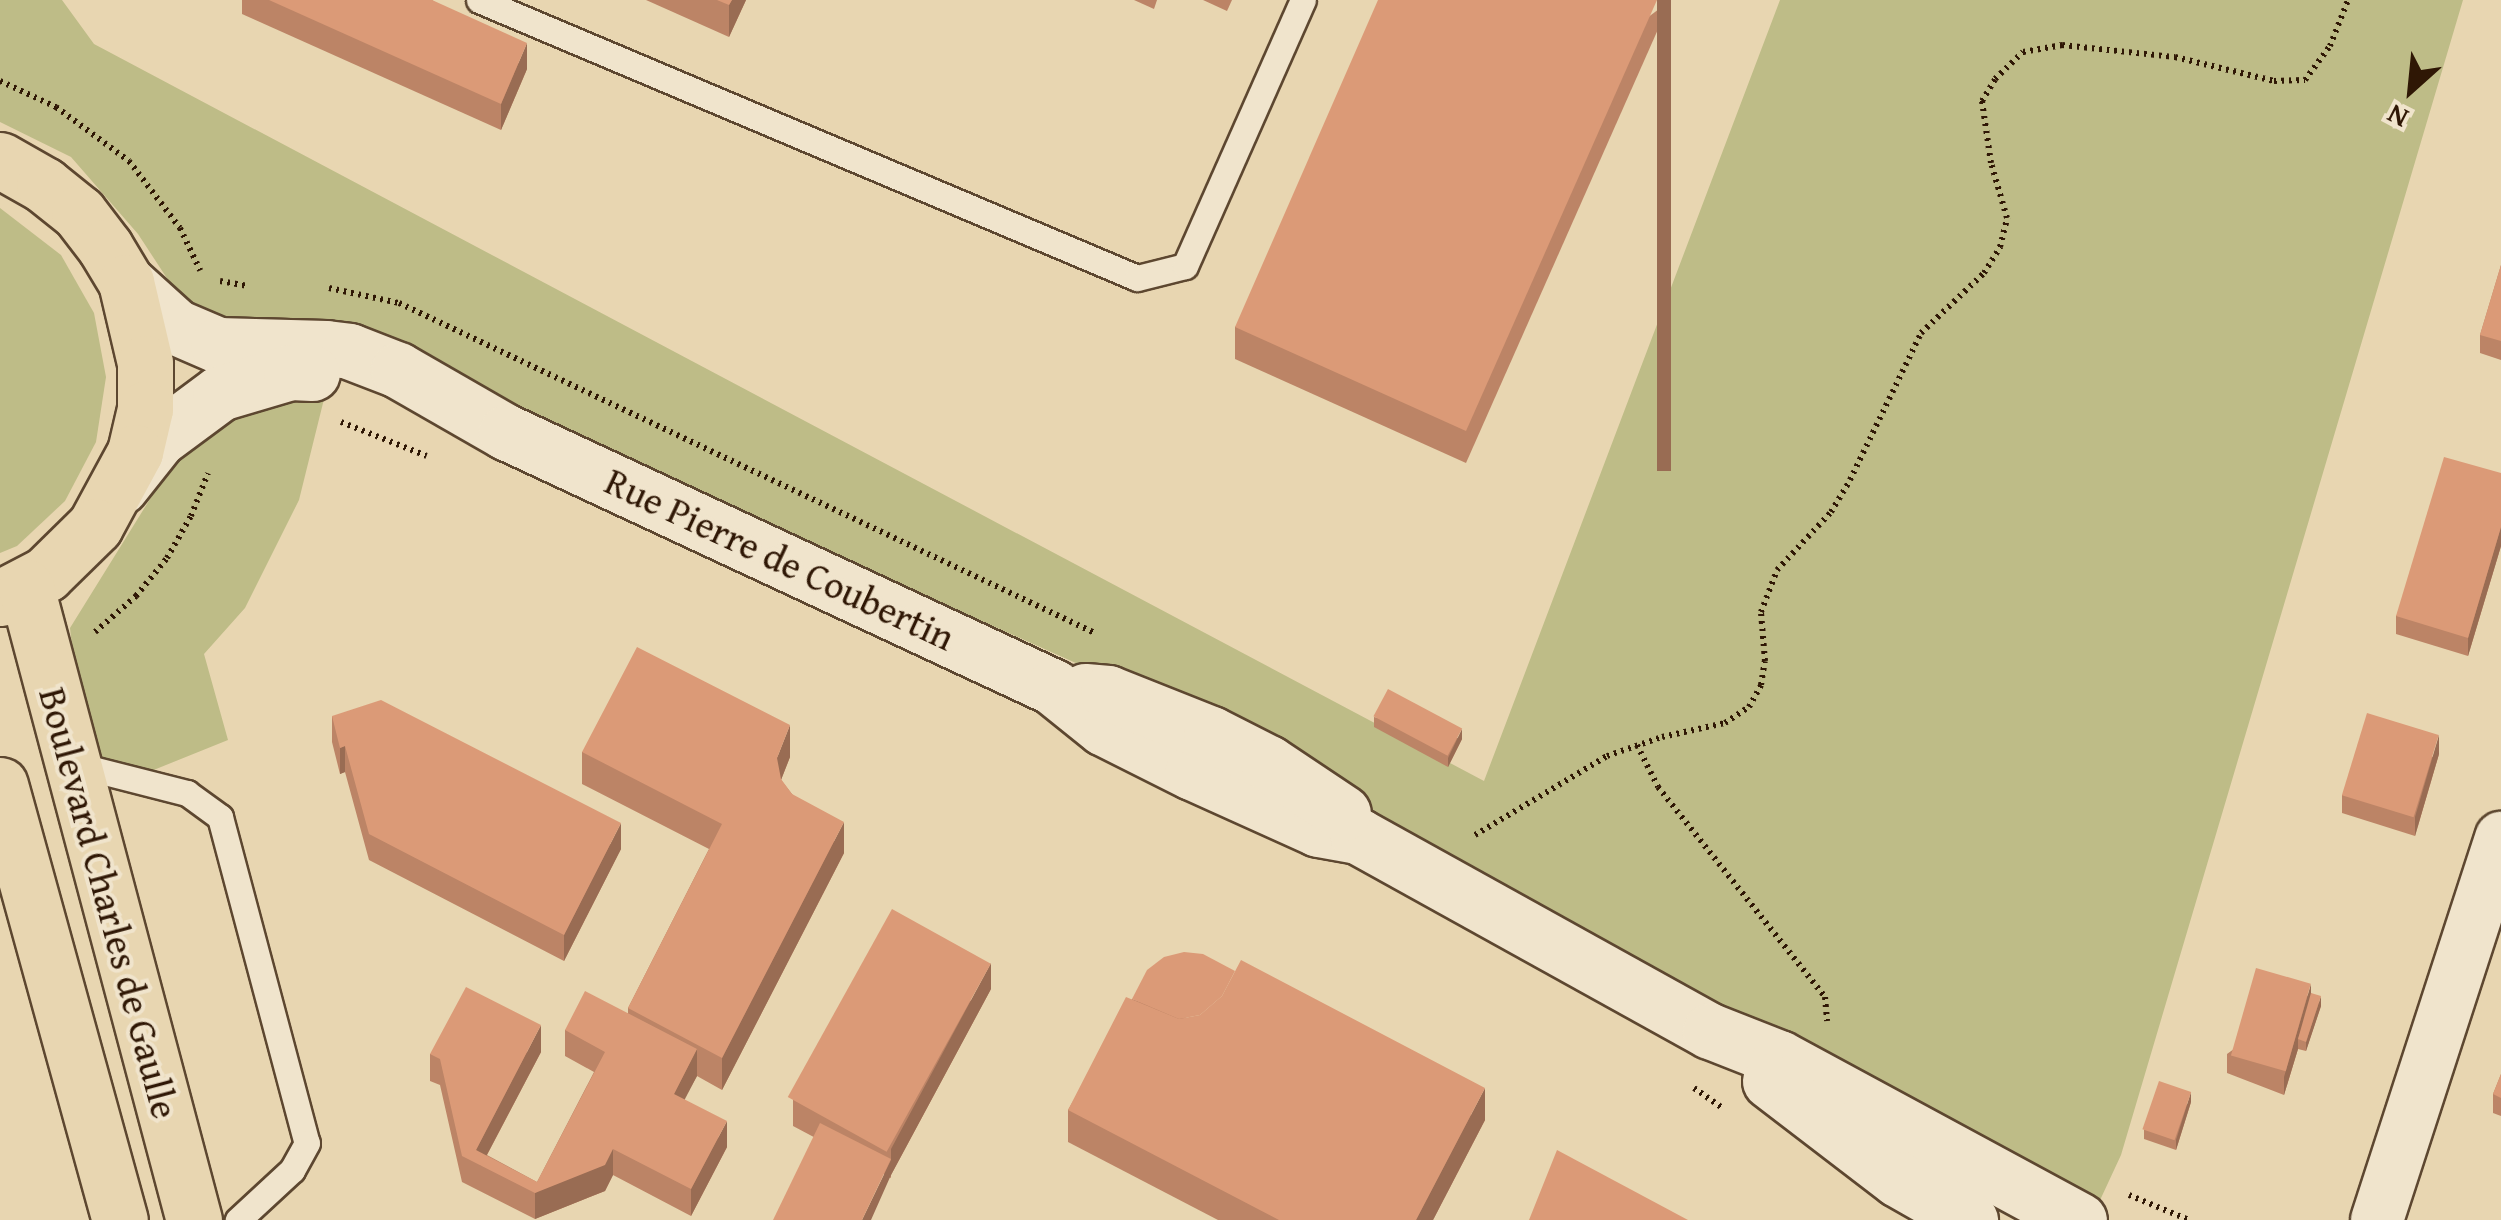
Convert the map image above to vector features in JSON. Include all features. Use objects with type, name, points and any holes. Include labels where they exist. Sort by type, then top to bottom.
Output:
[{"type":"main road","points":[[0,160],[44,186],[79,214],[126,282],[145,363],[145,408],[135,452],[118,490],[81,543],[13,592]]},
{"type":"main road","name":"Boulevard Charles de Gaulle","points":[[13,592],[72,764],[194,1220]]},
{"type":"main road","name":"Boulevard Charles de Gaulle","points":[[0,785],[120,1220]]},
{"type":"street","name":"Rue Pierre de Coubertin","points":[[126,282],[154,311],[193,336],[232,347],[349,351],[398,370],[506,432],[1053,687],[1104,728],[1192,772],[1318,829],[1358,836],[1710,1031],[1779,1058],[2079,1220]]},
{"type":"street","name":"Rue Pierre de Coubertin","points":[[118,490],[158,438],[196,408],[239,385],[290,372],[344,377],[506,432]]},
{"type":"street","points":[[2377,1220],[2501,838]]},
{"type":"street","name":"Rue Pierre de Coubertin","points":[[1710,1031],[1854,1148],[1970,1220]]},
{"type":"lane","points":[[479,0],[1138,278],[1185,266],[1302,0]]},
{"type":"lane","points":[[72,764],[187,793],[220,817],[306,1144],[292,1170],[238,1220]]},
{"type":"path","points":[[1474,836],[1572,774],[1636,744],[1725,723],[1748,707],[1761,685],[1765,661],[1761,612],[1777,570],[1831,512],[1921,333],[1984,274],[2000,247],[2007,218],[1992,164],[1982,100],[2022,52],[2062,45],[2175,57],[2274,82],[2305,80],[2330,46],[2348,0]]},
{"type":"path","points":[[90,636],[136,596],[167,558],[191,516],[209,470]]},
{"type":"path","points":[[1636,744],[1658,787],[1826,997],[1827,1027]]},
{"type":"shaded area","points":[[0,0],[62,0],[94,44],[1484,781],[1780,0],[2463,0],[2121,1155],[2095,1211],[1628,956],[1241,737],[638,467],[191,315],[138,234],[71,157],[0,122]]},
{"type":"shaded area","points":[[0,208],[61,255],[94,313],[106,377],[96,442],[65,501],[17,546],[0,553]]},
{"type":"shaded area","points":[[325,395],[299,500],[245,608],[204,654],[228,740],[104,790],[75,674],[70,628],[181,449],[229,408]]},
{"type":"building","points":[[269,0],[432,0],[527,43],[501,104]]},
{"type":"building","points":[[1378,0],[1657,0],[1466,431],[1235,327]]},
{"type":"building","points":[[2501,265],[2501,341],[2480,335]]},
{"type":"building","points":[[2444,457],[2501,473],[2501,527],[2468,638],[2396,616]]},
{"type":"building","points":[[637,647],[790,725],[777,758],[781,779],[792,794],[844,822],[722,1058],[628,1008],[722,824],[582,752]]},
{"type":"building","points":[[1388,689],[1462,728],[1448,756],[1373,716]]},
{"type":"building","points":[[381,700],[621,823],[564,935],[369,834],[345,746],[340,748],[332,716]]},
{"type":"building","points":[[2367,713],[2439,735],[2414,817],[2342,795]]},
{"type":"building","points":[[892,909],[991,964],[887,1152],[788,1097]]},
{"type":"building","points":[[1184,952],[1203,954],[1235,971],[1222,996],[1200,1015],[1179,1019],[1132,999],[1147,970],[1164,957]]},
{"type":"building","points":[[1241,960],[1485,1088],[1416,1220],[1279,1220],[1068,1110],[1126,997],[1179,1019],[1200,1015],[1222,996]]},
{"type":"building","points":[[2256,968],[2311,984],[2286,1071],[2231,1055]]},
{"type":"building","points":[[466,987],[541,1025],[476,1150],[537,1182],[605,1052],[565,1030],[585,991],[697,1049],[674,1094],[727,1121],[691,1189],[613,1149],[605,1165],[535,1193],[462,1156],[440,1059],[430,1054]]},
{"type":"building","points":[[2311,993],[2321,996],[2306,1042],[2298,1039]]},
{"type":"building","points":[[2501,1074],[2501,1098],[2493,1094]]},
{"type":"building","points":[[2159,1081],[2191,1092],[2175,1140],[2142,1129]]},
{"type":"building","points":[[820,1123],[891,1159],[862,1220],[773,1220]]},
{"type":"building","points":[[1557,1150],[1688,1220],[1529,1220]]}]
